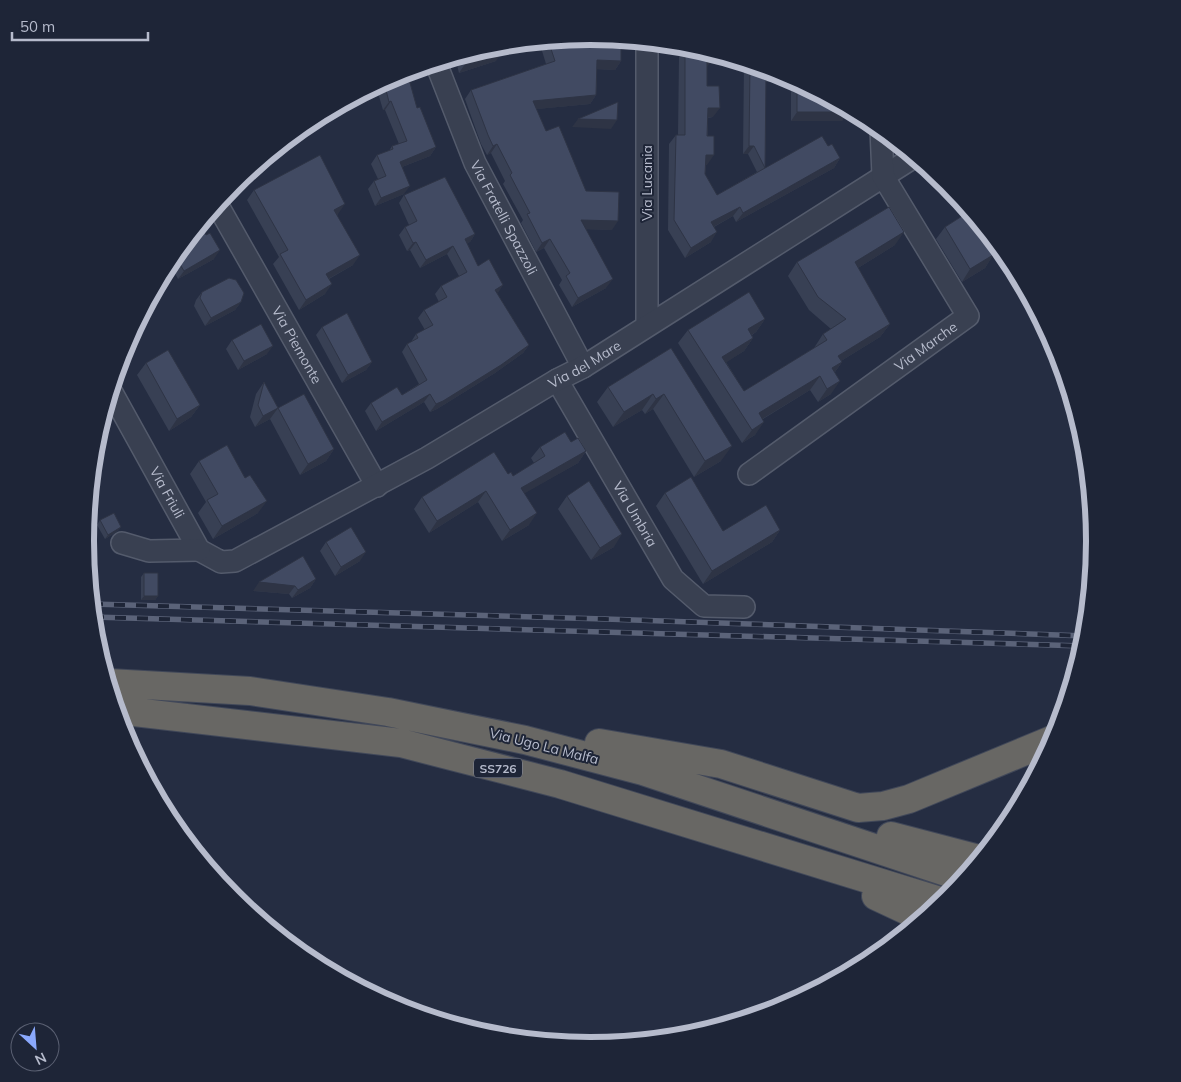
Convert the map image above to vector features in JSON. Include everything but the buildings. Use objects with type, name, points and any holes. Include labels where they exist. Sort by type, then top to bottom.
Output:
[{"type":"highway","name":"Via Ugo La Malfa","points":[[116,683],[250,690],[388,712],[525,740],[643,772],[956,875]]},
{"type":"highway","name":"SS726","points":[[125,711],[401,743],[560,784],[934,899]]},
{"type":"highway","points":[[525,740],[598,743],[721,764],[858,808],[884,806],[909,799],[1042,745]]},
{"type":"highway","points":[[643,772],[972,857]]},
{"type":"highway","points":[[717,833],[898,904],[917,915]]},
{"type":"street","name":"Via Lucania","points":[[647,48],[648,324]]},
{"type":"street","name":"Via Fratelli Spazzoli","points":[[438,69],[474,163],[583,367]]},
{"type":"street","points":[[881,139],[883,176]]},
{"type":"street","name":"Via del Mare","points":[[199,550],[221,562],[236,566],[583,367],[909,160]]},
{"type":"street","name":"Via Marche","points":[[748,474],[968,316],[883,176]]},
{"type":"street","name":"Via Piemonte","points":[[221,211],[377,486]]},
{"type":"street","name":"Via Umbria","points":[[558,380],[673,579],[704,606],[744,607]]},
{"type":"street","name":"Via Friuli","points":[[115,399],[199,550]]},
{"type":"street","points":[[122,543],[149,551],[199,550]]},
{"type":"railway","points":[[99,604],[1077,636]]},
{"type":"railway","points":[[101,617],[1075,646]]}]
